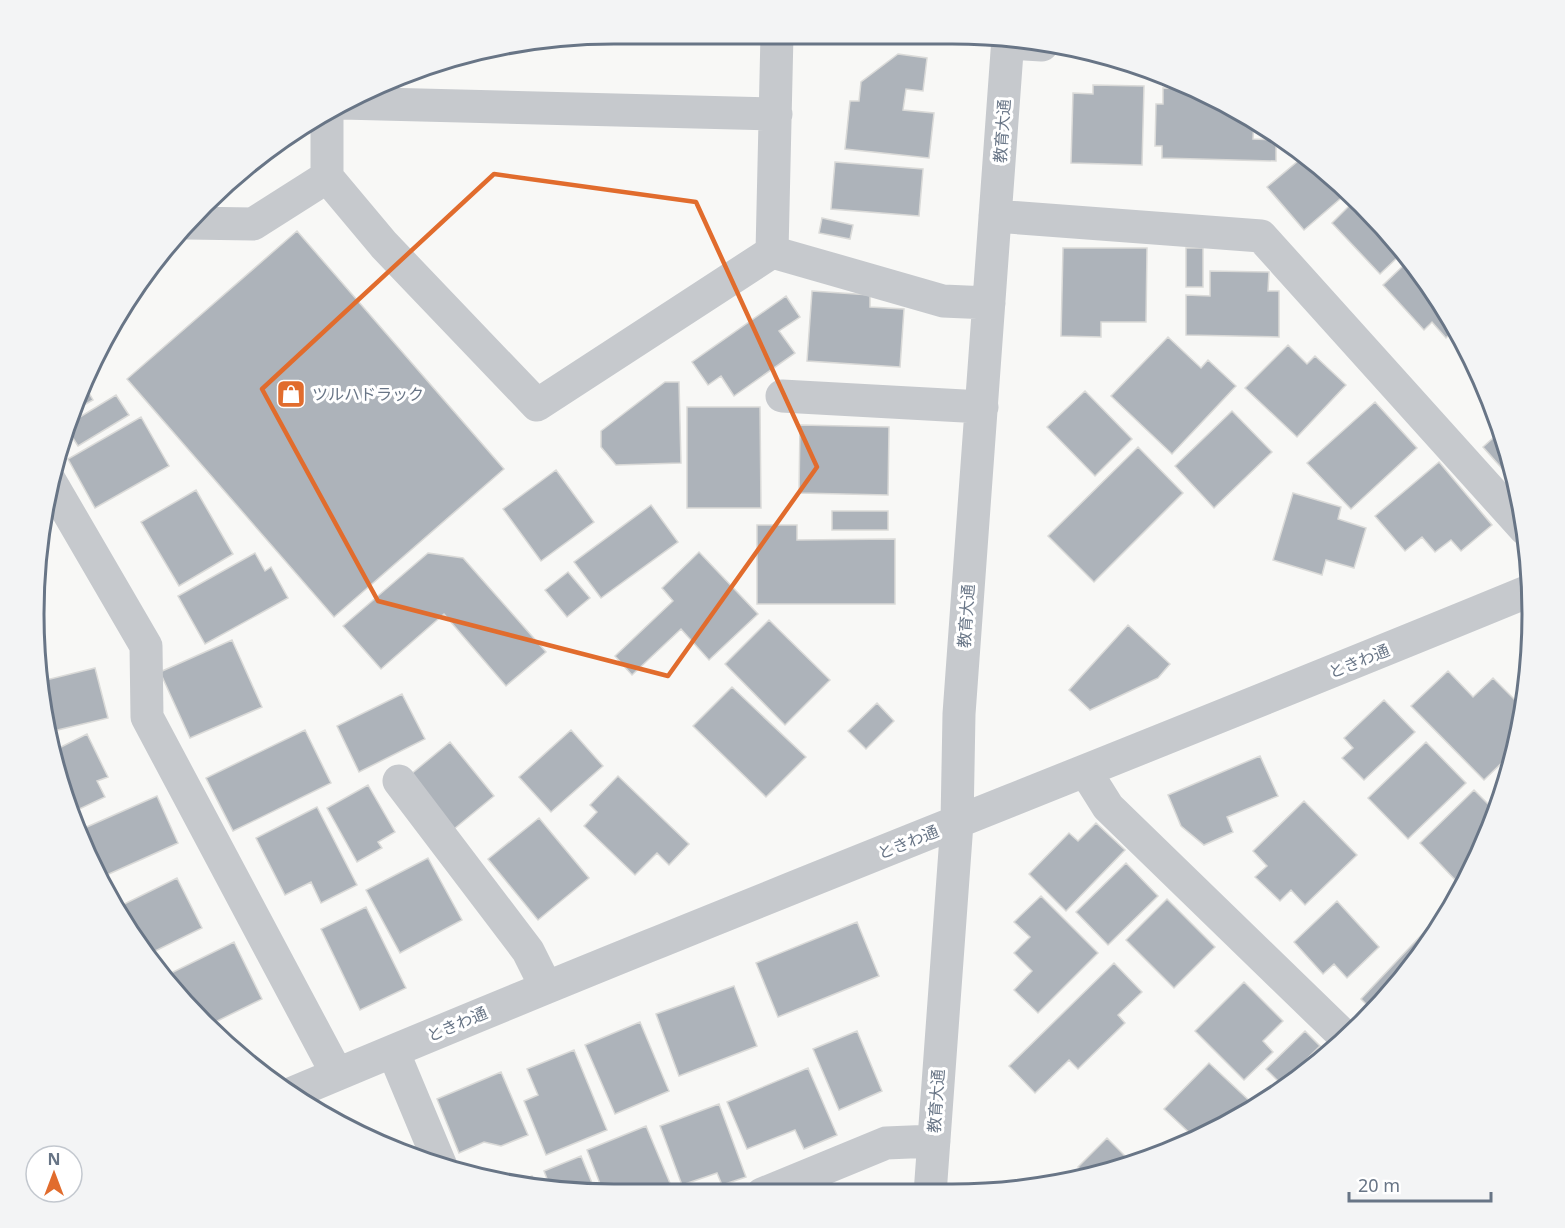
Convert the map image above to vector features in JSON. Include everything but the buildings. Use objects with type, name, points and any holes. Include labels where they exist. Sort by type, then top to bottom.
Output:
[{"type":"street","points":[[772,252],[777,44]]},
{"type":"street","name":"教育大通","points":[[931,1184],[957,823],[959,714],[1008,47]]},
{"type":"street","points":[[359,103],[776,114]]},
{"type":"street","points":[[327,121],[327,177],[384,245],[537,405],[772,252],[943,301],[989,303]]},
{"type":"street","points":[[199,223],[253,224],[327,177]]},
{"type":"street","points":[[995,216],[1262,236],[1513,516]]},
{"type":"street","points":[[782,396],[982,407]]},
{"type":"street","points":[[57,492],[146,646],[147,717],[337,1074]]},
{"type":"street","name":"ときわ通","points":[[300,1090],[546,987],[1086,772],[1521,594]]},
{"type":"street","points":[[1086,772],[1108,807],[1339,1031]]},
{"type":"street","points":[[399,781],[528,951],[546,987]]},
{"type":"street","points":[[393,1051],[437,1156]]},
{"type":"street","points":[[786,1184],[886,1143],[934,1141]]},
{"type":"highlighted area","points":[[494,174],[696,202],[817,467],[668,676],[378,601],[262,389]]},
{"type":"place","name":"ツルハドラック","points":[[291,394]]}]
